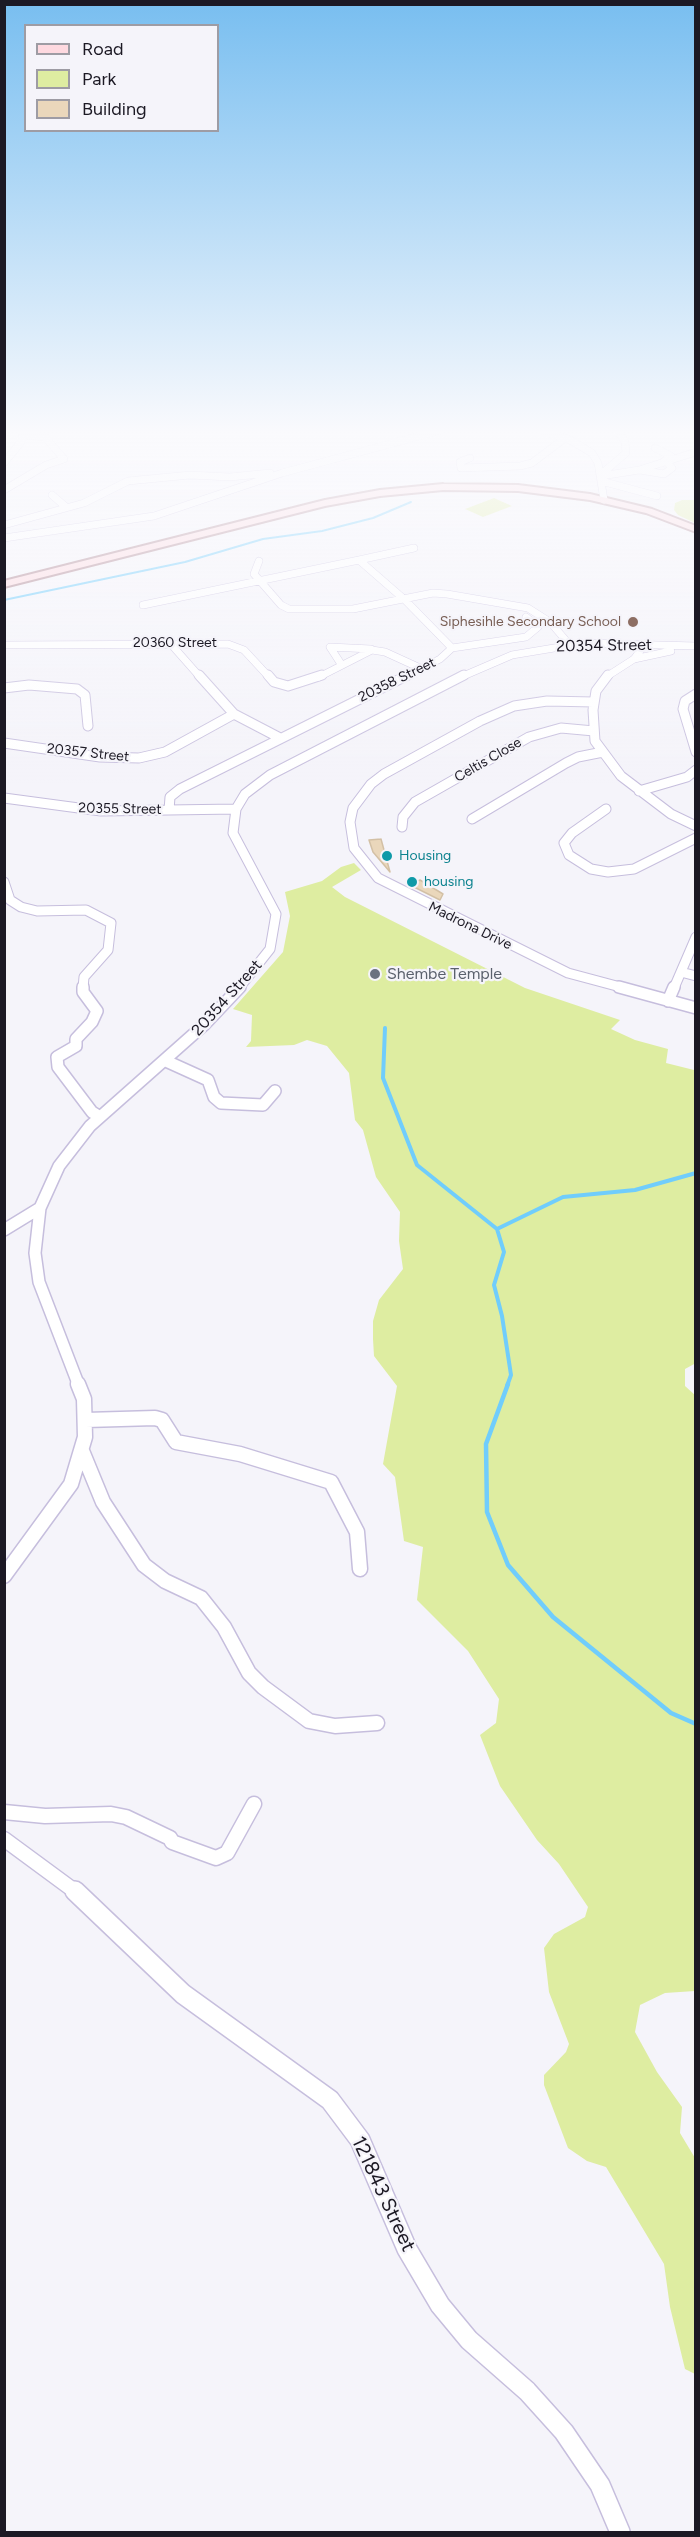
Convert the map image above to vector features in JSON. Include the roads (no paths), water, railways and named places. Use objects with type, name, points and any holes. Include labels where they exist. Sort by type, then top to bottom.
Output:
[{"type":"main road","points":[[4,584],[140,549]]},
{"type":"street","points":[[143,605],[407,549]]},
{"type":"street","name":"20358 Street","points":[[169,810],[170,797],[180,789],[446,656],[452,648],[405,600],[358,560]]},
{"type":"street","points":[[259,561],[254,574],[281,605],[289,609],[353,609],[439,593],[517,605],[542,615],[569,644]]},
{"type":"street","points":[[452,648],[521,639],[538,626],[526,617]]},
{"type":"street","points":[[170,643],[234,714],[280,738]]},
{"type":"street","name":"20360 Street","points":[[7,644],[170,643],[237,646],[274,682],[288,686],[312,680],[372,650]]},
{"type":"street","name":"20354 Street","points":[[4,1576],[71,1484],[82,1451],[86,1420],[84,1399],[39,1281],[35,1253],[40,1208],[59,1166],[70,1149],[100,1117],[166,1061],[247,980],[274,938],[276,921],[272,904],[233,833],[236,809],[254,786],[270,775],[474,670],[512,655],[569,644],[696,647]]},
{"type":"street","points":[[645,644],[634,658],[605,677],[596,692],[595,741],[621,776],[639,792],[671,814],[696,826]]},
{"type":"street","points":[[341,664],[330,646],[385,652],[420,668]]},
{"type":"street","points":[[634,658],[696,647]]},
{"type":"street","points":[[4,688],[28,685],[77,689],[85,695],[88,726]]},
{"type":"street","points":[[696,694],[685,701],[683,709],[696,752]]},
{"type":"street","name":"Madrona Drive","points":[[594,702],[529,703],[500,711],[480,721],[371,784],[353,808],[351,834],[362,860],[378,878],[402,892],[568,973],[696,1008]]},
{"type":"street","name":"20357 Street","points":[[4,743],[100,757],[139,758],[165,752],[234,714]]},
{"type":"street","name":"Celtis Close","points":[[402,827],[403,817],[415,802],[529,737],[561,728],[594,731]]},
{"type":"street","points":[[472,819],[566,763],[586,754],[603,752]]},
{"type":"street","points":[[639,792],[687,777],[696,770]]},
{"type":"street","name":"20355 Street","points":[[4,798],[101,811],[236,809]]},
{"type":"street","points":[[606,809],[572,833],[564,843],[569,855],[597,871],[615,872],[634,869],[696,838]]},
{"type":"street","points":[[4,882],[10,900],[21,907],[37,910],[86,910],[111,923],[108,950],[84,977],[83,992],[90,998],[97,1011],[92,1022],[76,1039],[76,1046],[57,1057],[58,1067],[65,1077],[92,1112],[100,1117]]},
{"type":"street","points":[[668,1001],[696,937]]},
{"type":"street","points":[[681,972],[696,976]]},
{"type":"street","points":[[166,1061],[208,1080],[214,1097],[221,1102],[244,1106],[263,1106],[275,1091]]},
{"type":"street","points":[[4,1230],[40,1208]]},
{"type":"street","points":[[86,1420],[155,1418],[162,1420],[170,1436],[176,1442],[240,1454],[331,1482],[340,1495],[357,1532],[360,1569]]},
{"type":"street","points":[[82,1451],[103,1502],[144,1565],[165,1581],[201,1598],[224,1627],[249,1673],[263,1687],[309,1721],[335,1726],[377,1723]]},
{"type":"street","points":[[4,1812],[45,1816],[111,1814],[170,1838],[172,1842],[216,1858],[227,1852],[254,1804]]},
{"type":"street","name":"121843 Street","points":[[4,1839],[75,1891],[183,1994],[330,2100],[360,2140],[407,2249],[440,2305],[469,2340],[527,2391],[564,2432],[600,2485],[620,2532]]},
{"type":"waterway","points":[[4,600],[185,562],[228,549]]},
{"type":"waterway","points":[[385,1028],[383,1078],[417,1165],[497,1229]]},
{"type":"waterway","points":[[497,1229],[563,1197],[635,1190],[696,1173]]},
{"type":"waterway","points":[[497,1229],[504,1252],[494,1285],[502,1316],[511,1375],[507,1386]]},
{"type":"waterway","points":[[508,1384],[486,1444],[487,1512],[508,1565],[553,1617],[671,1713],[696,1724]]},
{"type":"place","name":"Siphesihle Secondary School","points":[[633,622]]},
{"type":"place","name":"Housing","points":[[387,856]]},
{"type":"place","name":"housing","points":[[412,882]]},
{"type":"place","name":"Shembe Temple","points":[[375,974]]}]
